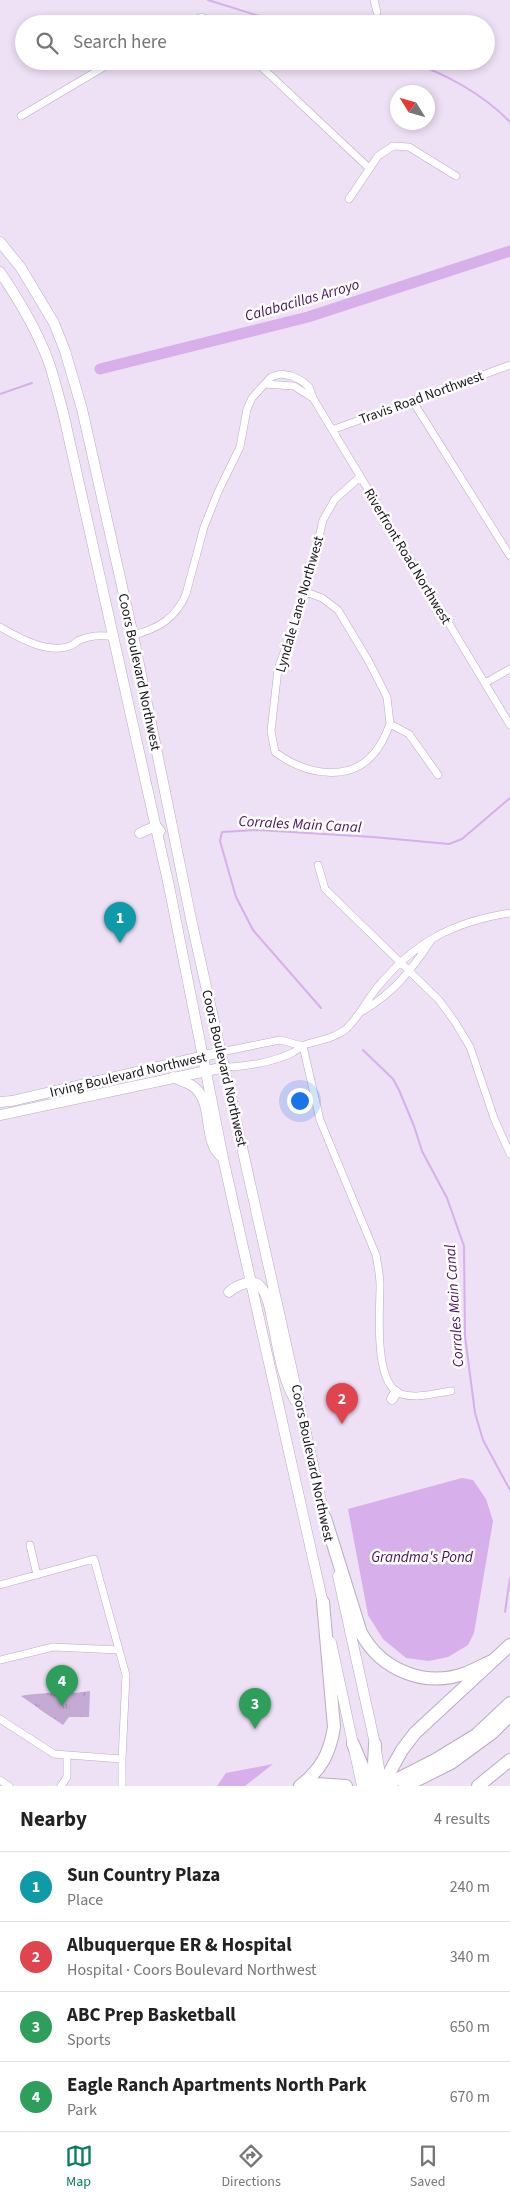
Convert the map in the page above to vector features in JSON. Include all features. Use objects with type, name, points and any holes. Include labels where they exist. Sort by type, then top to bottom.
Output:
[{"type":"highway","points":[[325,1518],[361,1633],[367,1643],[389,1664],[402,1672],[432,1679],[466,1673],[494,1660]]},
{"type":"highway","points":[[300,1786],[313,1776],[324,1761],[331,1746],[334,1727],[323,1602]]},
{"type":"highway","points":[[376,1786],[416,1733],[510,1645]]},
{"type":"highway","points":[[407,1781],[476,1735],[510,1703]]},
{"type":"highway","points":[[376,1786],[407,1781],[451,1763],[492,1733],[510,1715]]},
{"type":"highway","points":[[353,1744],[364,1770],[376,1786]]},
{"type":"highway","points":[[375,1744],[376,1786]]},
{"type":"highway","points":[[478,1786],[510,1760]]},
{"type":"highway","points":[[311,1786],[316,1784],[346,1786]]},
{"type":"main road","name":"Coors Boulevard Northwest","points":[[0,242],[21,268],[38,294],[65,351],[82,409],[133,635],[221,1052],[375,1744]]},
{"type":"main road","name":"Coors Boulevard Northwest","points":[[0,272],[22,305],[48,359],[63,412],[156,826],[223,1158],[353,1744]]},
{"type":"main road","points":[[81,490],[91,514],[116,625],[121,631],[133,635]]},
{"type":"main road","points":[[114,637],[120,642],[143,737],[156,746]]},
{"type":"main road","points":[[140,833],[156,826],[161,831],[172,870],[186,891]]},
{"type":"main road","name":"Irving Boulevard Northwest","points":[[0,1102],[12,1101],[221,1052]]},
{"type":"main road","name":"Irving Boulevard Northwest","points":[[0,1115],[225,1067]]},
{"type":"main road","points":[[173,1077],[192,1085],[199,1093],[206,1109],[214,1149],[223,1158]]},
{"type":"main road","points":[[229,1292],[234,1288],[251,1283],[257,1284],[264,1292],[286,1380],[300,1407]]},
{"type":"street","points":[[374,0],[377,12]]},
{"type":"street","points":[[21,116],[99,70]]},
{"type":"street","points":[[265,70],[370,168]]},
{"type":"street","points":[[349,199],[383,151],[398,145],[414,150],[456,176]]},
{"type":"street","name":"Travis Road Northwest","points":[[332,430],[510,365]]},
{"type":"street","name":"Riverfront Road Northwest","points":[[265,384],[271,377],[286,375],[297,378],[309,387],[313,398],[332,430],[510,725]]},
{"type":"street","points":[[133,635],[152,630],[162,624],[173,616],[181,605],[186,594],[207,518],[240,447],[249,403],[265,384],[294,386],[313,398]]},
{"type":"street","points":[[412,400],[510,556]]},
{"type":"street","name":"Lyndale Lane Northwest","points":[[360,477],[335,499],[323,520],[306,592],[278,669],[271,732],[275,752],[288,762],[322,774],[344,772],[362,764],[380,746],[390,724]]},
{"type":"street","points":[[306,592],[322,598],[338,610],[368,660],[387,697],[390,724],[408,734],[438,775]]},
{"type":"street","points":[[0,626],[21,639],[52,647],[72,646],[80,640],[95,636],[114,637]]},
{"type":"street","points":[[485,683],[510,670]]},
{"type":"street","points":[[318,865],[325,889],[439,1000],[470,1048],[494,1118],[510,1154]]},
{"type":"street","points":[[451,1392],[410,1396],[394,1395],[387,1380],[380,1346],[378,1324],[380,1280],[376,1256],[320,1120],[302,1046],[337,1035],[348,1028],[361,1013],[375,990],[400,961],[431,940],[454,926],[471,920],[510,913]]},
{"type":"street","points":[[361,1013],[380,1000],[410,972],[431,940]]},
{"type":"street","name":"Irving Boulevard Northwest","points":[[221,1052],[280,1040],[302,1046]]},
{"type":"street","name":"Irving Boulevard Northwest","points":[[225,1067],[242,1067],[259,1063],[291,1053],[302,1046]]},
{"type":"street","points":[[30,1545],[38,1575]]},
{"type":"street","points":[[0,1585],[94,1559],[126,1675],[122,1786]]},
{"type":"street","points":[[0,1660],[53,1647],[119,1650]]},
{"type":"street","points":[[0,1719],[54,1754],[122,1759]]},
{"type":"street","points":[[61,1786],[66,1777],[67,1755]]},
{"type":"street","points":[[0,1780],[9,1786]]},
{"type":"green space","points":[[66,1690],[75,1693],[90,1691],[89,1717],[69,1717],[63,1725],[21,1696],[55,1692]]},
{"type":"green space","points":[[70,1693],[82,1693],[82,1715],[69,1715]]},
{"type":"green space","points":[[48,1694],[61,1703],[51,1717],[38,1708]]},
{"type":"water","name":"Grandma's Pond","points":[[462,1478],[473,1480],[486,1499],[493,1521],[474,1633],[468,1645],[448,1657],[429,1661],[406,1658],[383,1639],[368,1615],[348,1509]]},
{"type":"water","points":[[273,1764],[245,1786],[217,1786],[226,1773]]},
{"type":"waterway","name":"Corrales Main Canal","points":[[208,0],[256,15]]},
{"type":"waterway","name":"Corrales Main Canal","points":[[430,70],[449,78],[476,94],[510,122]]},
{"type":"waterway","name":"Calabacillas Arroyo","points":[[100,369],[308,317],[510,251]]},
{"type":"waterway","name":"Calabacillas Arroyo","points":[[0,394],[32,383]]},
{"type":"waterway","name":"Corrales Main Canal","points":[[321,1008],[253,930],[236,897],[220,841],[222,832],[258,830],[449,844],[462,839],[510,798]]},
{"type":"waterway","name":"Corrales Main Canal","points":[[363,1050],[393,1079],[399,1090],[422,1151],[447,1198],[464,1246],[465,1336],[475,1413],[483,1440],[510,1490]]},
{"type":"waterway","name":"Corrales Main Canal","points":[[505,1612],[510,1578]]},
{"type":"place","name":"Sun Country Plaza","points":[[120,943]]},
{"type":"place","name":"Albuquerque ER & Hospital","points":[[342,1424]]},
{"type":"place","name":"Eagle Ranch Apartments North Park","points":[[62,1706]]},
{"type":"place","name":"ABC Prep Basketball","points":[[255,1729]]}]
